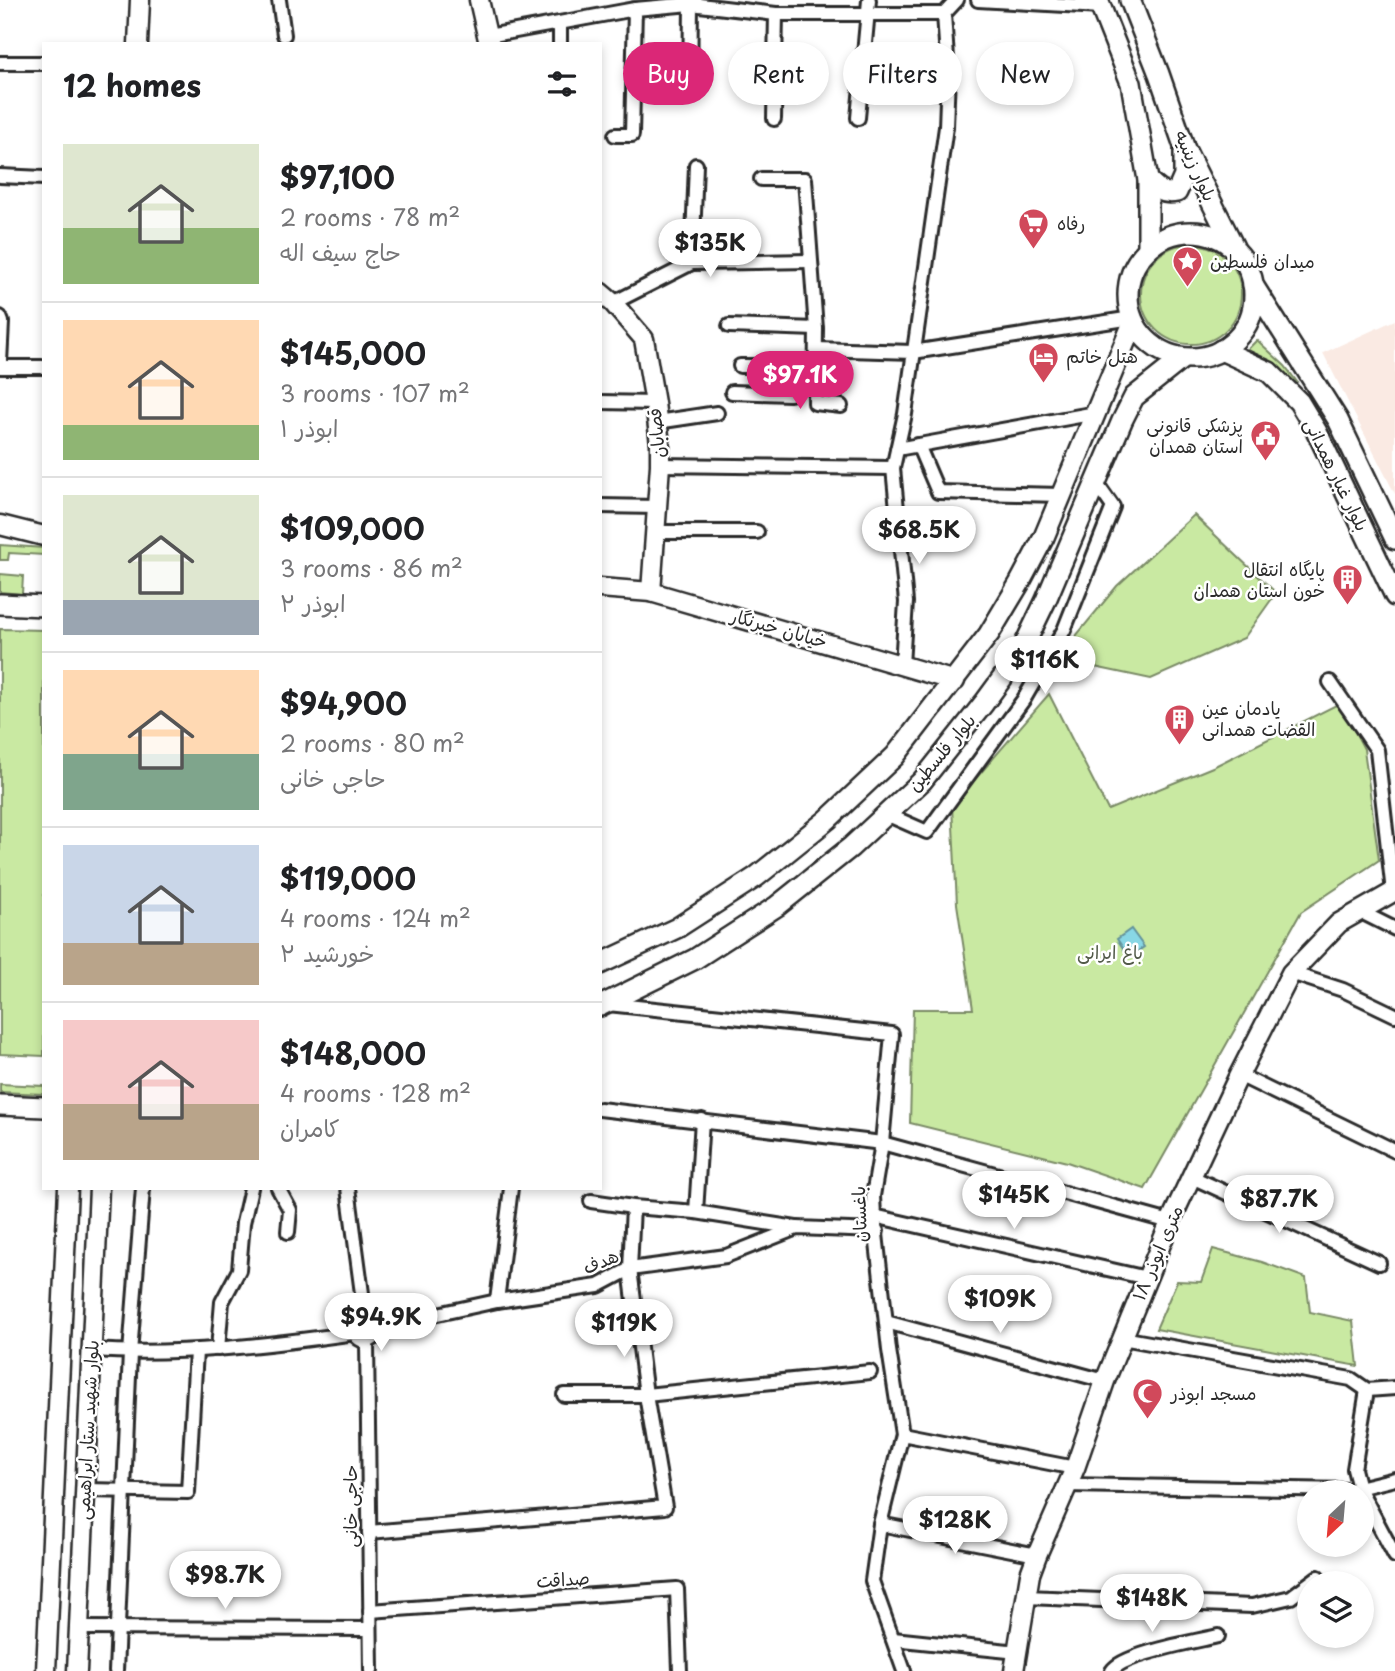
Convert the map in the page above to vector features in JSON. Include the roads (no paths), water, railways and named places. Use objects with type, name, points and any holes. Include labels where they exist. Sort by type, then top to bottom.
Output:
[{"type":"main road","points":[[138,42],[140,0]]},
{"type":"main road","points":[[479,0],[489,40]]},
{"type":"main road","name":"بلوار زینبیه","points":[[1130,0],[1185,149],[1236,251]]},
{"type":"main road","points":[[1099,4],[1131,83],[1148,180],[1148,248]]},
{"type":"main road","points":[[1148,180],[1159,191],[1167,194],[1177,192],[1184,176],[1185,149]]},
{"type":"main road","points":[[1183,232],[1202,233],[1221,239],[1236,251],[1247,267],[1253,285],[1254,304],[1248,323],[1237,339],[1221,350],[1203,357],[1183,358],[1164,352],[1148,341],[1133,321],[1128,300],[1129,281],[1136,263],[1148,248],[1164,238],[1183,232]]},
{"type":"main road","name":"بلوار غبار همدانی","points":[[1253,285],[1338,420],[1395,539]]},
{"type":"main road","name":"قصابان","points":[[607,298],[644,339],[655,402],[660,465],[651,592]]},
{"type":"main road","name":"بلوار فلسطین","points":[[602,963],[677,928],[756,877],[827,820],[895,756],[989,634],[1019,584],[1062,495],[1133,321]]},
{"type":"main road","name":"بلوار غبار همدانی","points":[[1221,350],[1269,372],[1299,402],[1317,432],[1395,596]]},
{"type":"main road","name":"بلوار فلسطین","points":[[603,1004],[695,959],[777,906],[851,847],[922,781],[1020,654],[1134,397],[1183,358]]},
{"type":"main road","points":[[4,525],[42,526]]},
{"type":"main road","points":[[4,525],[42,535]]},
{"type":"main road","name":"خیابان خبرنگار","points":[[602,587],[651,592],[955,681]]},
{"type":"main road","points":[[0,604],[42,606]]},
{"type":"main road","name":"۱۸ متری ابوذر","points":[[1014,1671],[1030,1574],[1037,1555],[1075,1468],[1104,1381],[1170,1222],[1239,1075],[1291,974],[1339,923],[1394,892]]},
{"type":"main road","points":[[0,1105],[42,1107]]},
{"type":"main road","name":"بلوار شهید ستار ابراهیمی","points":[[46,1671],[68,1190]]},
{"type":"main road","name":"بلوار شهید ستار ابراهیمی","points":[[77,1671],[99,1190]]},
{"type":"street","points":[[279,0],[284,35]]},
{"type":"street","points":[[858,118],[869,0]]},
{"type":"street","points":[[489,40],[635,9],[691,4],[750,6],[776,14],[944,13],[957,0]]},
{"type":"street","points":[[978,0],[1099,4]]},
{"type":"street","points":[[691,4],[691,42]]},
{"type":"street","points":[[615,135],[632,135],[635,9]]},
{"type":"street","points":[[902,665],[906,602],[893,468],[905,414],[946,127],[948,73],[944,13]]},
{"type":"street","points":[[774,119],[776,14]]},
{"type":"street","points":[[560,23],[560,42]]},
{"type":"street","points":[[0,64],[42,63]]},
{"type":"street","points":[[692,262],[696,165]]},
{"type":"street","points":[[0,176],[42,178]]},
{"type":"street","points":[[761,179],[805,179],[816,329],[815,403],[841,406]]},
{"type":"street","points":[[607,298],[692,262],[809,261]]},
{"type":"street","points":[[0,317],[0,365],[42,367]]},
{"type":"street","points":[[816,349],[913,352],[1133,321]]},
{"type":"street","points":[[729,326],[816,329]]},
{"type":"street","points":[[740,366],[816,369]]},
{"type":"street","points":[[732,392],[790,394],[792,366]]},
{"type":"street","points":[[602,402],[655,402]]},
{"type":"street","points":[[657,422],[717,413]]},
{"type":"street","points":[[897,449],[1096,413]]},
{"type":"street","points":[[918,445],[938,492],[1062,495]]},
{"type":"street","points":[[660,465],[893,468]]},
{"type":"street","points":[[886,814],[926,832],[1024,699],[1064,630],[1113,507],[1096,483]]},
{"type":"street","points":[[602,506],[657,507]]},
{"type":"street","points":[[655,532],[757,532]]},
{"type":"street","points":[[1330,682],[1377,750],[1394,892]]},
{"type":"street","points":[[1359,911],[1395,929]]},
{"type":"street","points":[[1291,974],[1343,990],[1395,1015]]},
{"type":"street","name":"باغستان","points":[[603,1004],[892,1034],[883,1143],[873,1196],[886,1322],[902,1434],[880,1524],[872,1581],[904,1671]]},
{"type":"street","points":[[1239,1075],[1395,1151]]},
{"type":"street","points":[[602,1109],[883,1143],[1170,1222]]},
{"type":"street","points":[[696,1212],[702,1120]]},
{"type":"street","points":[[1192,1177],[1379,1263]]},
{"type":"street","points":[[116,1671],[130,1353],[143,1190]]},
{"type":"street","points":[[218,1349],[222,1301],[239,1270],[243,1223],[251,1190]]},
{"type":"street","points":[[279,1190],[290,1210],[288,1232]]},
{"type":"street","points":[[348,1190],[365,1317]]},
{"type":"street","points":[[497,1301],[511,1190]]},
{"type":"street","points":[[591,1202],[696,1212],[797,1228]]},
{"type":"street","points":[[369,1532],[664,1507],[630,1269],[633,1207]]},
{"type":"street","points":[[874,1216],[1147,1278]]},
{"type":"street","name":"هدف","points":[[378,1327],[497,1301],[598,1286],[630,1269],[726,1256],[797,1228],[877,1231]]},
{"type":"street","points":[[365,1317],[371,1318],[378,1327],[377,1334],[367,1341],[358,1338],[355,1333],[356,1322],[365,1317]]},
{"type":"street","points":[[886,1322],[1104,1381]]},
{"type":"street","points":[[92,1350],[130,1353],[196,1351],[355,1333]]},
{"type":"street","points":[[1122,1338],[1351,1379],[1367,1390],[1395,1388]]},
{"type":"street","name":"حاجی خانی","points":[[367,1341],[371,1671]]},
{"type":"street","points":[[86,1490],[188,1492],[196,1351]]},
{"type":"street","points":[[564,1395],[646,1395],[870,1372]]},
{"type":"street","points":[[1357,1480],[1354,1469],[1367,1390]]},
{"type":"street","points":[[902,1434],[1075,1468]]},
{"type":"street","points":[[1374,1484],[1395,1479]]},
{"type":"street","points":[[1066,1485],[1297,1489]]},
{"type":"street","points":[[1374,1516],[1395,1556]]},
{"type":"street","points":[[880,1524],[1037,1555]]},
{"type":"street","name":"صداقت","points":[[370,1611],[677,1589],[680,1671]]},
{"type":"street","points":[[1026,1597],[1252,1606],[1291,1597],[1297,1593]]},
{"type":"street","points":[[79,1628],[119,1626],[370,1629]]},
{"type":"street","points":[[1112,1671],[1115,1665],[1150,1652],[1218,1636]]},
{"type":"street","points":[[892,1639],[1017,1652]]},
{"type":"water","points":[[1131,929],[1144,947],[1129,957],[1117,939]]},
{"type":"place","name":"رفاه","points":[[1034,251]]},
{"type":"place","name":"میدان فلسطین","points":[[1187,289]]},
{"type":"place","name":"هتل خاتم","points":[[1043,384]]},
{"type":"place","name":"پزشکی قانونی استان همدان","points":[[1266,463]]},
{"type":"place","name":"پایگاه انتقال خون استان همدان","points":[[1348,607]]},
{"type":"place","name":"یادمان عین القضات همدانی","points":[[1179,746]]},
{"type":"place","name":"مسجد ابوذر","points":[[1148,1421]]},
{"type":"park label","name":"باغ ایرانی","points":[[1110,953]]}]
